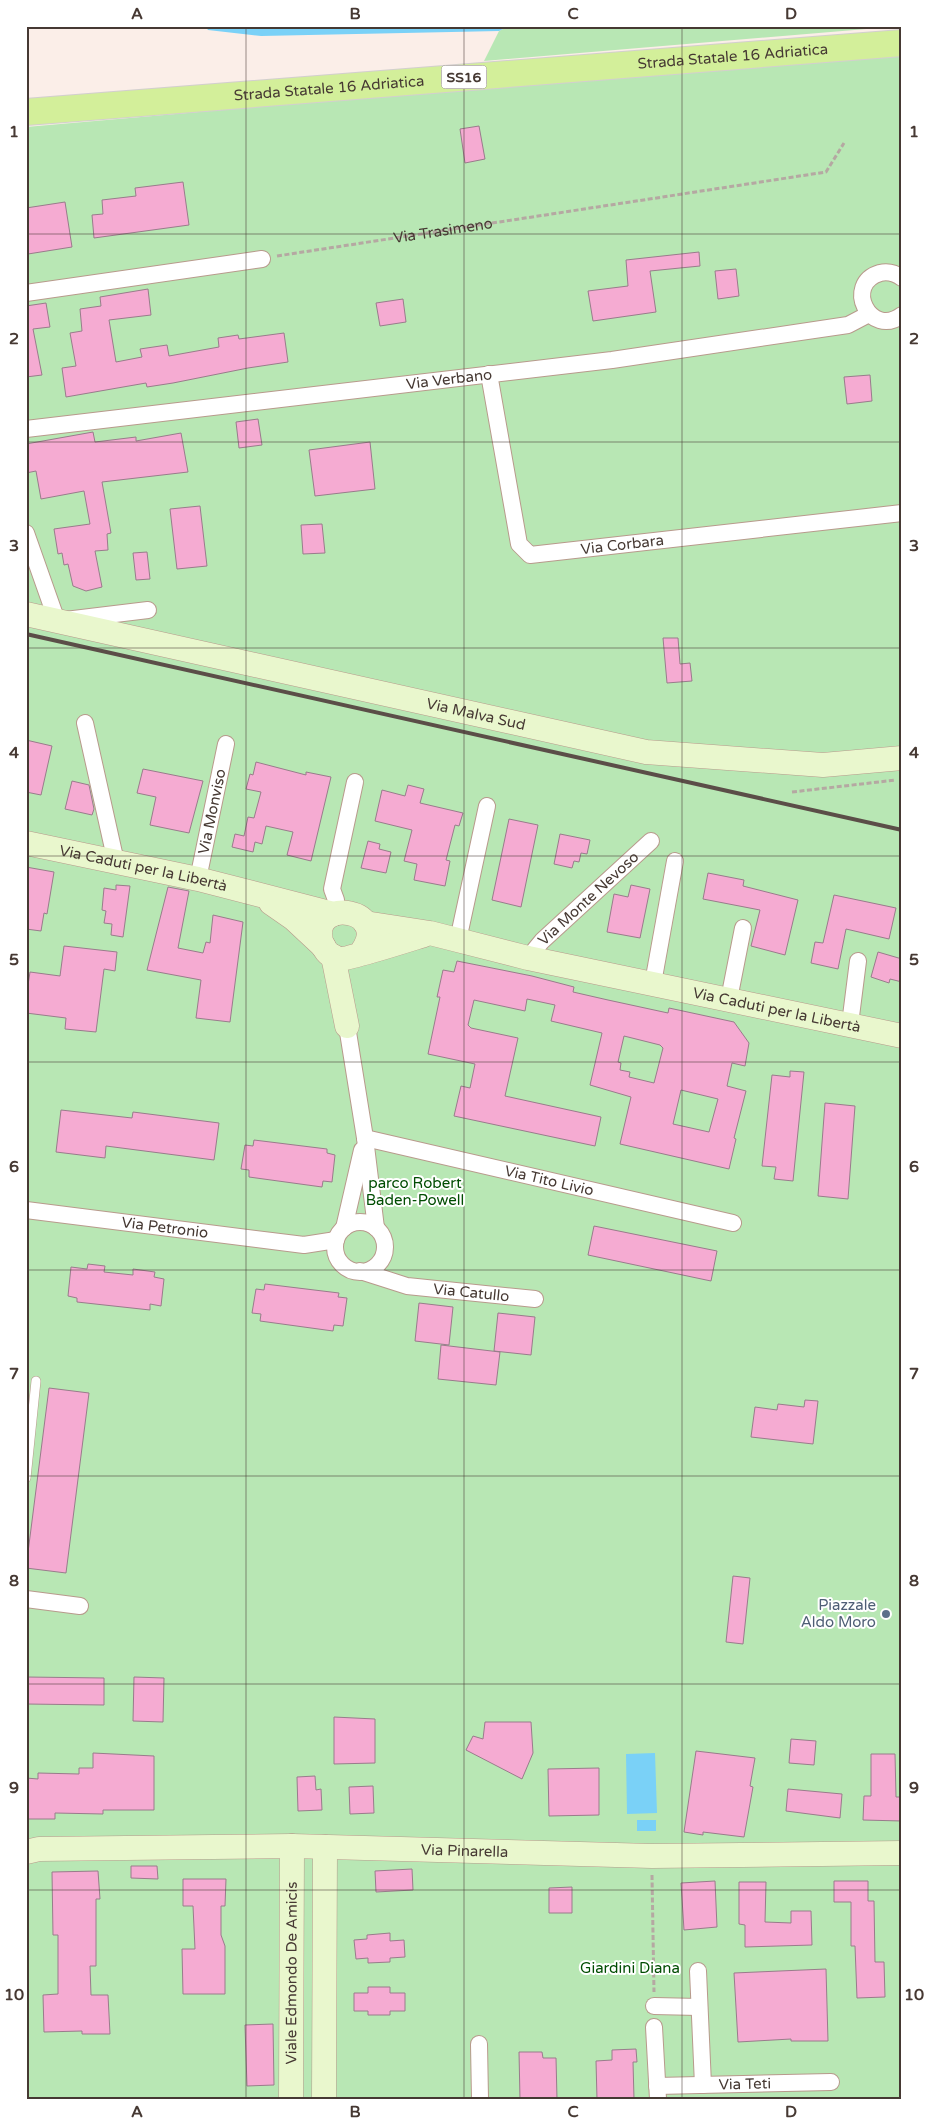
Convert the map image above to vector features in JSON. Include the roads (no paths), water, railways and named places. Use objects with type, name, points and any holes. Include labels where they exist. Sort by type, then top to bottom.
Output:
[{"type":"main road","name":"Strada Statale 16 Adriatica","points":[[26,112],[902,43]]},
{"type":"street","points":[[26,293],[262,259]]},
{"type":"street","points":[[902,278],[894,273],[884,272],[870,278],[865,285],[862,300],[869,314],[883,321],[902,315]]},
{"type":"street","name":"Via Verbano","points":[[26,429],[612,360],[848,325],[869,314]]},
{"type":"street","name":"Via Corbara","points":[[489,374],[519,544],[530,554],[902,514]]},
{"type":"street","points":[[26,533],[56,621]]},
{"type":"street","name":"Via Malva Sud","points":[[56,621],[148,610]]},
{"type":"street","name":"Via Malva Sud","points":[[26,614],[646,752],[823,765],[902,758]]},
{"type":"street","points":[[84,723],[116,862]]},
{"type":"street","name":"Via Monviso","points":[[198,880],[226,744]]},
{"type":"street","points":[[334,914],[336,900],[332,889],[355,782]]},
{"type":"street","points":[[458,940],[487,806]]},
{"type":"street","name":"Via Monte Nevoso","points":[[528,958],[542,941],[651,842]]},
{"type":"street","name":"Via Caduti per la Libertà","points":[[26,843],[198,880],[334,914]]},
{"type":"street","points":[[653,983],[675,861]]},
{"type":"street","points":[[259,895],[343,953],[430,933]]},
{"type":"street","points":[[343,953],[368,938],[365,922],[348,911],[334,914],[323,925],[321,932],[343,953],[347,1026],[365,1138],[376,1228],[384,1241],[383,1256],[389,1271],[407,1286]]},
{"type":"street","name":"Via Caduti per la Libertà","points":[[365,922],[430,933],[528,958],[902,1036]]},
{"type":"street","points":[[729,999],[743,928]]},
{"type":"street","points":[[850,1024],[858,961]]},
{"type":"street","points":[[343,1264],[336,1253],[365,1138]]},
{"type":"street","name":"Via Tito Livio","points":[[365,1138],[733,1223]]},
{"type":"street","name":"Via Petronio","points":[[26,1210],[304,1245],[343,1264]]},
{"type":"street","points":[[340,1234],[349,1224],[363,1222],[376,1228]]},
{"type":"street","name":"Via Petronio","points":[[304,1245],[340,1234]]},
{"type":"street","points":[[360,1271],[374,1267],[383,1256]]},
{"type":"street","name":"Via Catullo","points":[[343,1264],[348,1268],[407,1286],[535,1299]]},
{"type":"street","points":[[26,1599],[80,1606]]},
{"type":"street","name":"Via Pinarella","points":[[26,1852],[39,1849],[292,1846],[652,1856],[902,1853]]},
{"type":"street","name":"Viale Edmondo De Amicis","points":[[291,2099],[292,1846]]},
{"type":"street","points":[[324,1847],[324,2099]]},
{"type":"street","points":[[698,1971],[703,2085]]},
{"type":"street","points":[[654,2006],[699,2007]]},
{"type":"street","points":[[654,2027],[658,2092]]},
{"type":"street","points":[[479,2044],[480,2099]]},
{"type":"street","name":"Via Teti","points":[[658,2092],[703,2085],[831,2082]]},
{"type":"lane","points":[[26,1478],[36,1381]]},
{"type":"water","points":[[205,26],[509,26],[499,31],[261,36],[208,30]]},
{"type":"water","points":[[655,1753],[657,1813],[627,1814],[626,1754]]},
{"type":"water","points":[[637,1820],[656,1820],[656,1831],[637,1831]]},
{"type":"railway","points":[[26,634],[902,830]]},
{"type":"place","name":"Piazzale Aldo Moro","points":[[886,1614]]},
{"type":"park label","name":"parco Robert Baden-Powell","points":[[415,1192]]},
{"type":"park label","name":"Giardini Diana","points":[[630,1968]]}]
